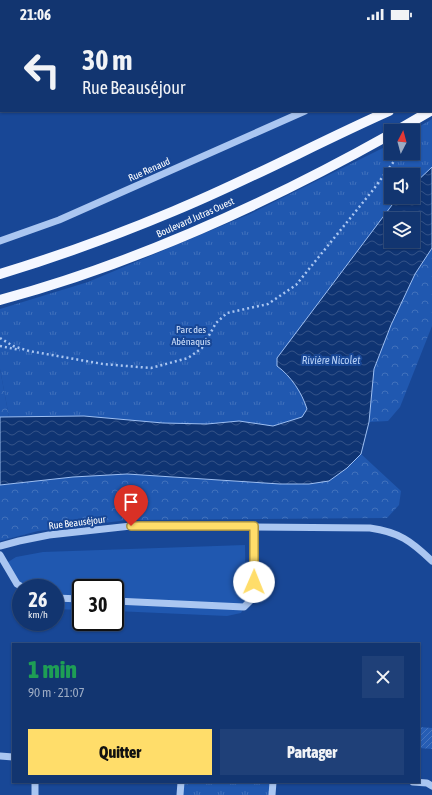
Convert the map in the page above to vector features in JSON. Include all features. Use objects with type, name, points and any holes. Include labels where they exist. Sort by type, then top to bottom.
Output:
[{"type":"main road","name":"Boulevard Jutras Ouest","points":[[0,274],[100,240],[175,211],[387,112]]},
{"type":"main road","points":[[408,124],[429,112]]},
{"type":"main road","name":"Boulevard Jutras Ouest","points":[[0,300],[34,291],[104,268],[179,238],[343,161],[384,138]]},
{"type":"street","name":"Rue Renaud","points":[[0,241],[59,220],[303,112]]},
{"type":"street","name":"Rue Beauséjour","points":[[0,546],[49,535],[131,526],[370,528],[386,530],[396,534],[407,540],[432,561]]},
{"type":"street","points":[[124,601],[244,607],[251,600],[253,594],[254,526]]},
{"type":"street","points":[[0,555],[14,579]]},
{"type":"street","points":[[0,756],[12,757]]},
{"type":"street","points":[[420,782],[427,783],[432,786]]},
{"type":"street","points":[[35,783],[35,795]]},
{"type":"street","points":[[180,795],[181,783]]},
{"type":"street","points":[[272,795],[273,783]]},
{"type":"path","points":[[0,346],[103,364],[145,368],[164,366],[188,358],[202,348],[216,323],[227,313],[268,304],[296,285],[373,190],[395,160]]},
{"type":"path","points":[[0,338],[13,346],[29,351]]},
{"type":"green space","name":"Parc des Abénaquis","points":[[432,119],[432,170],[420,180],[420,168],[384,168],[384,204],[393,204],[387,212],[384,212],[384,216],[277,358],[277,366],[291,380],[305,403],[307,409],[302,417],[273,426],[239,421],[207,424],[163,423],[85,416],[9,417],[0,369],[0,309],[88,282],[250,214],[384,147],[384,160],[420,160],[420,126]]},
{"type":"green space","points":[[432,248],[432,326],[400,407],[388,421],[369,422],[374,369],[391,325],[415,274]]},
{"type":"green space","points":[[0,369],[9,417],[0,417]]},
{"type":"green space","points":[[361,454],[401,491],[399,505],[387,518],[128,520],[38,531],[0,541],[0,485],[73,477],[127,474],[280,484],[309,484],[347,468]]},
{"type":"green space","points":[[245,545],[246,604],[241,613],[227,616],[124,611],[124,579],[72,579],[72,610],[64,609],[64,579],[15,579],[5,564],[16,557],[43,552]]},
{"type":"green space","points":[[181,783],[273,783],[272,795],[180,795]]},
{"type":"water","name":"Rivière Nicolet","points":[[432,167],[432,248],[415,274],[391,325],[374,369],[369,422],[361,454],[347,468],[329,481],[309,484],[280,484],[127,474],[73,477],[0,485],[0,417],[84,416],[163,423],[207,424],[239,421],[273,426],[302,417],[307,409],[305,403],[291,380],[277,366],[277,358],[384,216],[384,248],[420,248],[420,212],[387,212],[393,204],[420,204],[420,178]]},
{"type":"building","points":[[420,727],[432,728],[432,749],[420,748]]},
{"type":"route","points":[[131,526],[254,526],[254,582]]}]
